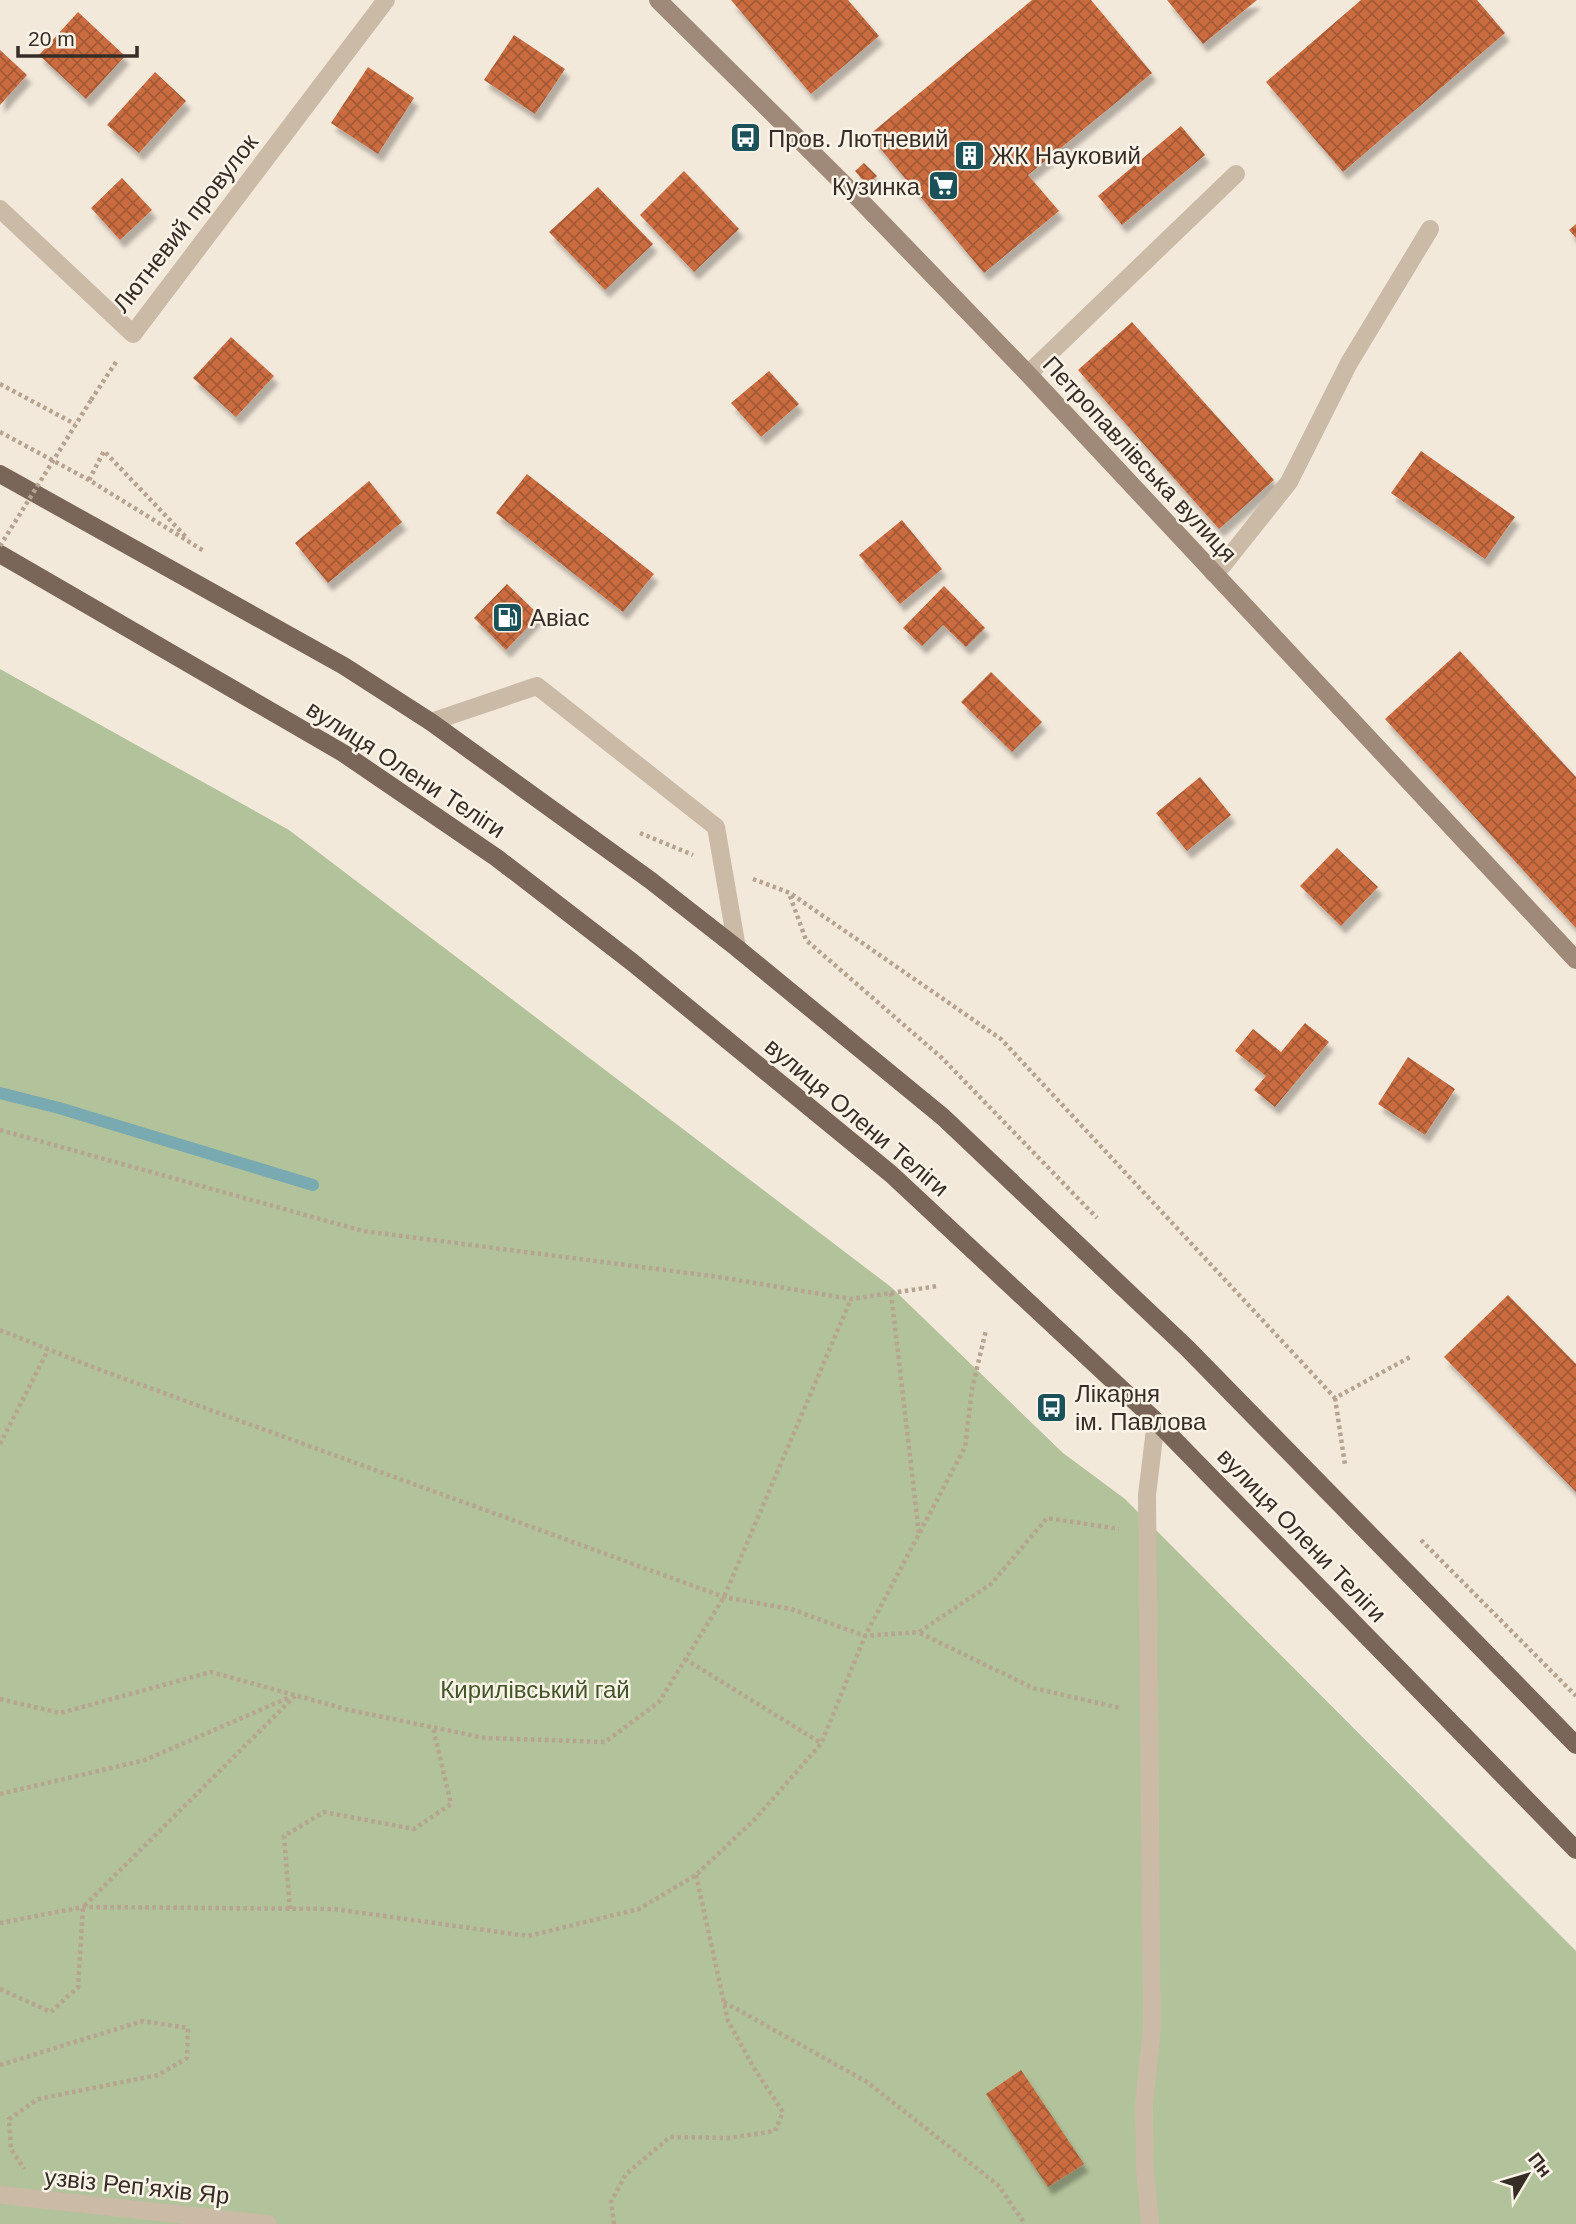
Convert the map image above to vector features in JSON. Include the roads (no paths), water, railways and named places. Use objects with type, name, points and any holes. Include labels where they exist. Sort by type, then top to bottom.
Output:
[{"type":"main road","name":"вулиця Олени Теліги","points":[[0,474],[344,666],[431,722],[639,872],[737,948],[943,1117],[1187,1348],[1576,1745]]},
{"type":"main road","name":"вулиця Олени Теліги","points":[[0,554],[343,753],[498,858],[632,961],[891,1174],[1156,1421],[1576,1850]]},
{"type":"street","name":"Лютневий провулок","points":[[0,209],[133,334],[386,0]]},
{"type":"street","name":"Петропавлівська вулиця","points":[[658,0],[858,198],[1028,374],[1576,960]]},
{"type":"street","points":[[1028,374],[1236,174]]},
{"type":"street","points":[[1213,573],[1223,565],[1289,482],[1349,363],[1430,229]]},
{"type":"street","points":[[431,722],[537,686],[716,827],[737,948]]},
{"type":"street","points":[[1150,2224],[1145,2168],[1144,2106],[1152,2028],[1147,1495],[1156,1421]]},
{"type":"street","name":"узвіз Репʼяхів Яр","points":[[0,2195],[268,2224]]},
{"type":"waterway","points":[[0,1093],[59,1108],[313,1185]]},
{"type":"place","name":"Пров. Лютневий","points":[[745,138]]},
{"type":"place","name":"ЖК Науковий","points":[[969,155]]},
{"type":"place","name":"Кузинка","points":[[943,186]]},
{"type":"place","name":"Авіас","points":[[507,617]]},
{"type":"place","name":"Лікарня ім. Павлова","points":[[1052,1407]]},
{"type":"park label","name":"Кирилівський гай","points":[[535,1689]]}]
